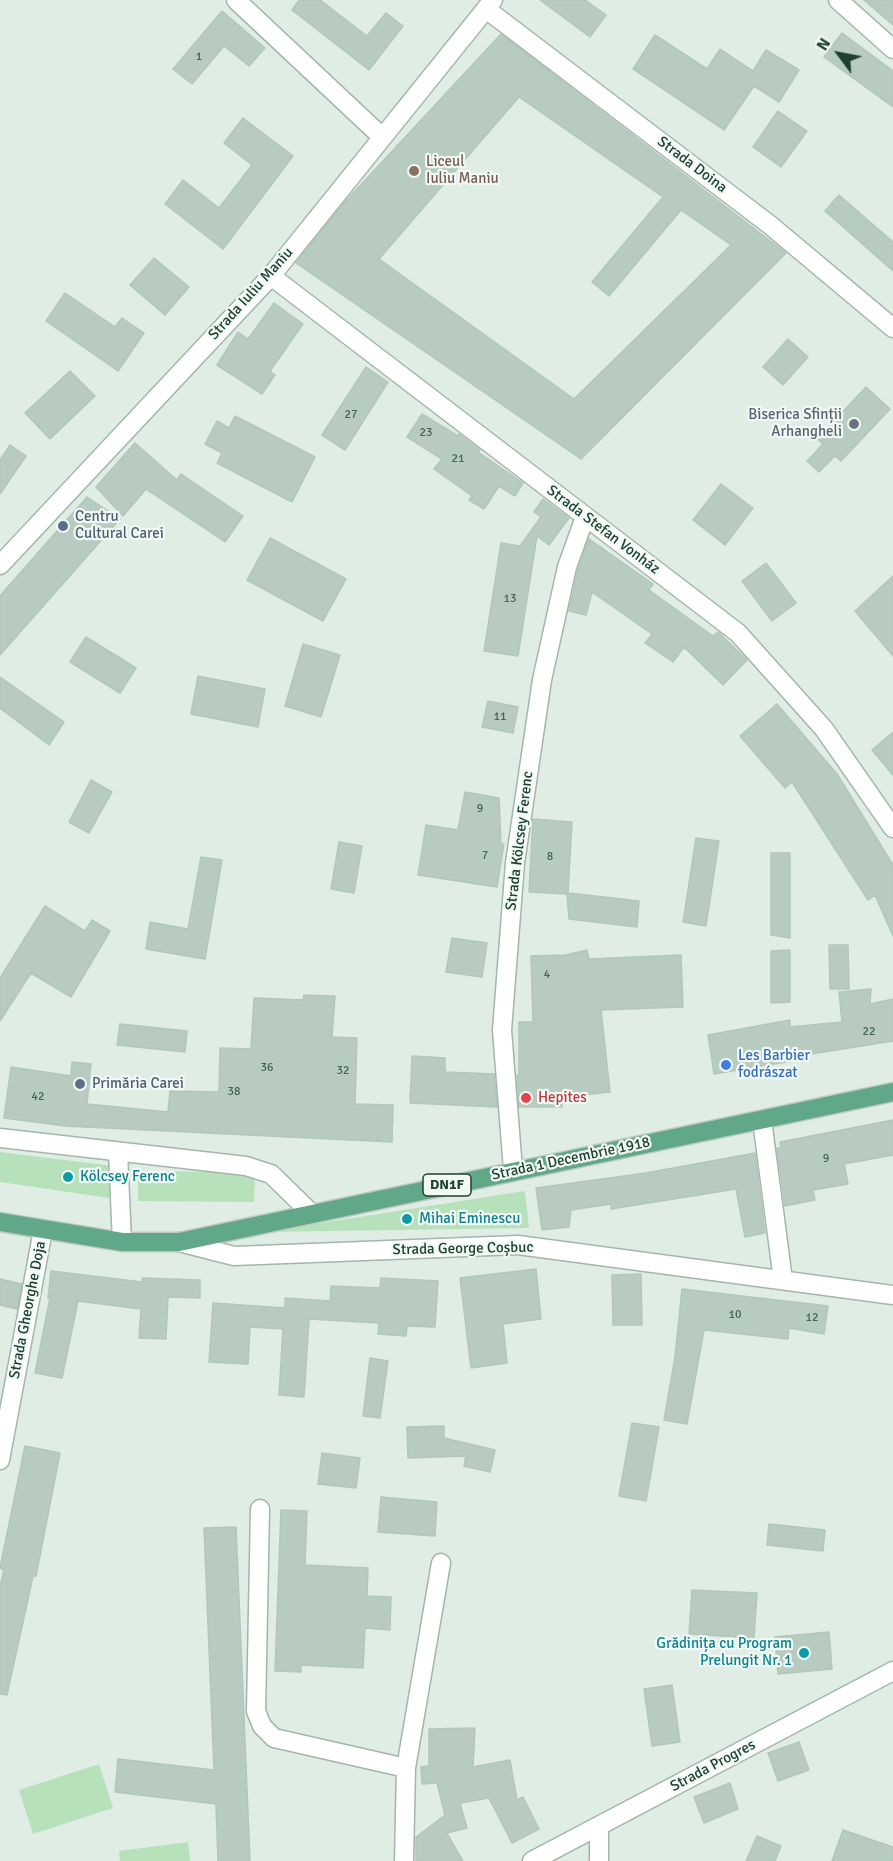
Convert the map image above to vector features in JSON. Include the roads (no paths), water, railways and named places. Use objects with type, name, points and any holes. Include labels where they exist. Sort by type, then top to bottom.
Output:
[{"type":"main road","name":"Strada 1 Decembrie 1918","points":[[0,1222],[122,1242],[178,1242],[893,1092]]},
{"type":"street","points":[[236,0],[382,137]]},
{"type":"street","points":[[838,0],[893,49]]},
{"type":"street","name":"Strada Iuliu Maniu","points":[[0,565],[271,276],[489,4]]},
{"type":"street","name":"Strada Doina","points":[[489,4],[770,225],[893,328]]},
{"type":"street","name":"Strada Stefan Vonház","points":[[271,276],[738,633],[824,729],[893,828]]},
{"type":"street","name":"Strada Kölcsey Ferenc","points":[[513,1170],[502,1030],[514,863],[542,680],[567,567],[585,517]]},
{"type":"street","points":[[762,1120],[783,1280]]},
{"type":"street","points":[[0,1138],[246,1166],[271,1174],[312,1214]]},
{"type":"street","points":[[118,1152],[122,1242]]},
{"type":"street","name":"Strada Gheorghe Doja","points":[[0,1460],[43,1230]]},
{"type":"street","name":"Strada George Coșbuc","points":[[178,1242],[234,1256],[518,1245],[893,1294]]},
{"type":"street","points":[[260,1509],[256,1711],[262,1726],[274,1738],[406,1768]]},
{"type":"street","points":[[404,1861],[406,1768],[441,1563]]},
{"type":"street","name":"Strada Progres","points":[[532,1861],[893,1671]]},
{"type":"street","points":[[599,1826],[599,1861]]},
{"type":"place","name":"Liceul Iuliu Maniu","points":[[414,171]]},
{"type":"place","name":"Biserica Sfinții Arhangheli","points":[[854,424]]},
{"type":"place","name":"Centru Cultural Carei","points":[[63,526]]},
{"type":"place","name":"Les Barbier fodrászat","points":[[726,1065]]},
{"type":"place","name":"Primăria Carei","points":[[80,1084]]},
{"type":"place","name":"Hepites","points":[[526,1098]]},
{"type":"place","name":"Kölcsey Ferenc","points":[[68,1177]]},
{"type":"place","name":"Mihai Eminescu","points":[[407,1219]]},
{"type":"place","name":"Grădinița cu Program Prelungit Nr. 1","points":[[804,1653]]}]
